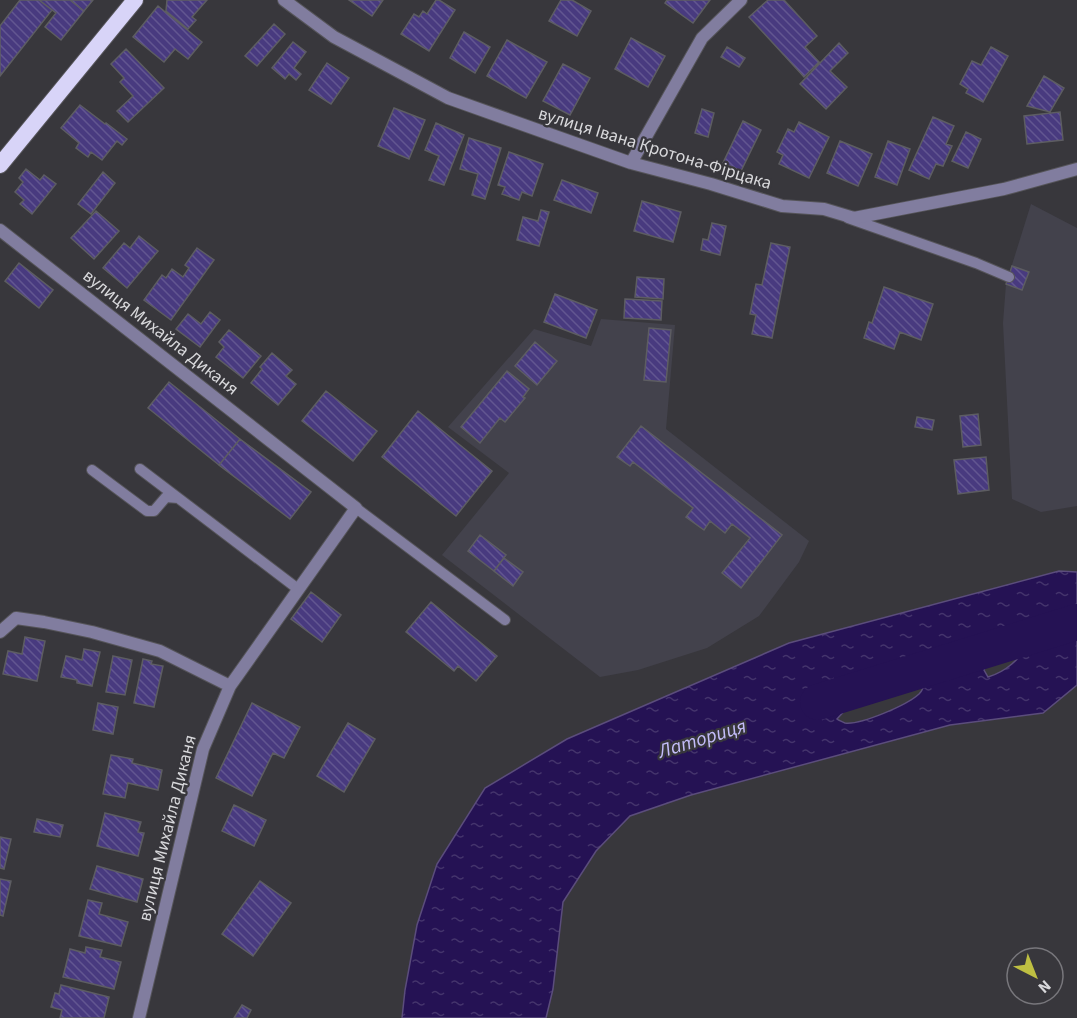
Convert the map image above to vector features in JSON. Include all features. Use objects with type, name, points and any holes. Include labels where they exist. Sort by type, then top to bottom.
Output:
[{"type":"highway","points":[[0,165],[135,0]]},
{"type":"street","name":"вулиця Івана Кротона-Фірцака","points":[[284,0],[334,37],[448,98],[631,163],[782,206],[824,209],[854,218],[1004,189],[1077,169]]},
{"type":"street","points":[[631,163],[702,38],[741,0]]},
{"type":"street","name":"вулиця Михайла Диканя","points":[[0,230],[356,508],[230,686],[203,749],[139,1018]]},
{"type":"street","points":[[0,632],[16,618],[92,632],[160,651],[230,686]]},
{"type":"lane","points":[[824,209],[1009,277]]},
{"type":"lane","points":[[140,468],[298,589]]},
{"type":"lane","points":[[92,470],[147,511],[154,511],[166,497],[178,498]]},
{"type":"lane","name":"вулиця Михайла Диканя","points":[[356,508],[505,620]]},
{"type":"shaded area","points":[[1031,204],[1077,228],[1077,506],[1041,512],[1012,499],[1003,323],[1006,284]]},
{"type":"shaded area","points":[[601,319],[675,325],[666,429],[809,541],[799,562],[759,616],[707,648],[638,670],[600,677],[442,555],[509,473],[448,427],[534,329],[591,346]]},
{"type":"water","points":[[1059,571],[1077,572],[1077,685],[1043,713],[950,725],[691,795],[630,816],[596,851],[563,902],[553,989],[546,1018],[402,1018],[417,925],[437,864],[485,788],[567,739],[789,643]],"holes":[[[1014,632],[1023,633],[1029,642],[1026,648],[1012,664],[988,677],[984,670],[989,659],[1000,644]],[[903,669],[915,669],[924,677],[924,686],[919,694],[895,709],[872,718],[852,723],[845,723],[837,719],[867,686],[881,678],[895,676]]]},
{"type":"building","points":[[20,0],[39,0],[52,10],[0,76],[0,26]]},
{"type":"building","points":[[39,0],[70,0],[84,11],[61,40],[45,27],[56,13]]},
{"type":"building","points":[[70,0],[93,0],[84,11]]},
{"type":"building","points":[[167,0],[207,0],[192,17],[196,20],[188,29],[166,11]]},
{"type":"building","points":[[349,0],[383,0],[372,16]]},
{"type":"building","points":[[436,0],[455,10],[429,51],[401,34],[414,14],[419,17],[423,11],[427,14]]},
{"type":"building","points":[[561,0],[572,0],[591,11],[577,36],[549,21]]},
{"type":"building","points":[[667,0],[710,0],[693,23],[665,3]]},
{"type":"building","points":[[768,0],[784,0],[817,36],[805,47],[819,62],[804,77],[749,17]]},
{"type":"building","points":[[158,6],[202,42],[188,59],[175,49],[164,62],[133,37]]},
{"type":"building","points":[[274,24],[285,34],[257,66],[245,56]]},
{"type":"building","points":[[464,32],[490,47],[475,73],[450,58]]},
{"type":"building","points":[[631,38],[665,56],[648,87],[615,69]]},
{"type":"building","points":[[507,40],[547,62],[526,98],[487,76]]},
{"type":"building","points":[[293,42],[306,52],[294,68],[301,74],[296,80],[289,74],[285,79],[272,68]]},
{"type":"building","points":[[839,43],[848,53],[830,71],[847,87],[826,109],[800,84]]},
{"type":"building","points":[[727,47],[745,58],[739,67],[721,57]]},
{"type":"building","points":[[991,47],[1008,56],[983,102],[966,93],[968,89],[960,84],[972,61],[981,65]]},
{"type":"building","points":[[126,49],[164,88],[128,122],[117,111],[133,96],[120,82],[124,78],[111,64]]},
{"type":"building","points":[[327,63],[349,78],[331,104],[309,90]]},
{"type":"building","points":[[563,64],[590,78],[570,115],[543,101]]},
{"type":"building","points":[[1044,76],[1064,88],[1050,112],[1027,106]]},
{"type":"building","points":[[80,105],[127,139],[122,145],[117,141],[102,160],[91,152],[88,157],[76,148],[79,143],[61,128]]},
{"type":"building","points":[[394,108],[425,120],[409,159],[378,146]]},
{"type":"building","points":[[702,109],[714,113],[708,137],[695,133]]},
{"type":"building","points":[[1060,112],[1063,140],[1027,144],[1024,116]]},
{"type":"building","points":[[933,117],[954,126],[946,144],[952,146],[943,166],[936,164],[929,179],[909,170]]},
{"type":"building","points":[[743,121],[761,130],[741,171],[723,163]]},
{"type":"building","points":[[799,122],[829,137],[809,178],[779,164],[783,155],[777,152],[788,129],[794,132]]},
{"type":"building","points":[[436,123],[464,135],[444,185],[429,180],[439,156],[425,150]]},
{"type":"building","points":[[966,132],[981,139],[968,168],[952,161]]},
{"type":"building","points":[[469,138],[501,148],[485,199],[472,195],[478,174],[460,169]]},
{"type":"building","points":[[840,141],[872,154],[858,186],[827,173]]},
{"type":"building","points":[[888,141],[910,149],[897,185],[875,177]]},
{"type":"building","points":[[509,152],[543,164],[532,196],[522,192],[519,200],[502,194],[505,187],[498,185]]},
{"type":"building","points":[[26,169],[40,180],[44,175],[56,184],[32,214],[20,204],[24,200],[15,192],[23,182],[19,178]]},
{"type":"building","points":[[103,172],[115,183],[91,214],[78,204]]},
{"type":"building","points":[[562,180],[598,193],[591,213],[554,200]]},
{"type":"building","points":[[642,201],[681,212],[673,242],[634,231]]},
{"type":"building","points":[[541,210],[549,212],[539,246],[517,240],[523,217],[538,221]]},
{"type":"building","points":[[96,211],[119,231],[94,259],[71,238]]},
{"type":"building","points":[[712,223],[726,226],[720,255],[701,250],[703,239],[708,240]]},
{"type":"building","points":[[139,236],[158,251],[127,288],[103,268],[124,243],[130,248]]},
{"type":"building","points":[[771,243],[790,247],[772,338],[752,334],[756,315],[750,314],[756,284],[762,285]]},
{"type":"building","points":[[197,248],[214,260],[171,320],[144,300],[162,275],[166,278],[172,269],[183,277],[189,268],[185,265]]},
{"type":"building","points":[[19,263],[53,290],[39,308],[5,281]]},
{"type":"building","points":[[1012,266],[1029,272],[1022,290],[1006,284]]},
{"type":"building","points":[[637,277],[664,279],[663,299],[635,297]]},
{"type":"building","points":[[884,287],[933,304],[921,340],[900,332],[894,349],[864,338],[869,322],[872,323]]},
{"type":"building","points":[[555,294],[597,310],[586,338],[544,322]]},
{"type":"building","points":[[625,299],[662,301],[661,320],[624,318]]},
{"type":"building","points":[[210,312],[220,320],[200,347],[176,329],[188,314],[201,324]]},
{"type":"building","points":[[649,328],[671,330],[666,382],[644,380]]},
{"type":"building","points":[[229,330],[261,356],[243,378],[216,357],[224,347],[219,342]]},
{"type":"building","points":[[535,342],[557,361],[537,385],[515,366]]},
{"type":"building","points":[[272,353],[292,370],[286,376],[296,384],[278,405],[251,383],[262,369],[260,367]]},
{"type":"building","points":[[507,371],[529,389],[523,397],[525,398],[505,422],[500,418],[480,443],[461,427]]},
{"type":"building","points":[[169,382],[240,439],[219,465],[148,408]]},
{"type":"building","points":[[326,391],[377,431],[353,461],[302,421]]},
{"type":"building","points":[[418,411],[492,471],[456,516],[382,457]]},
{"type":"building","points":[[978,414],[981,445],[963,447],[960,416]]},
{"type":"building","points":[[917,417],[934,420],[932,430],[915,427]]},
{"type":"building","points":[[641,426],[782,535],[741,588],[722,573],[750,538],[732,524],[725,533],[710,521],[704,530],[686,517],[693,508],[633,462],[630,466],[617,457]]},
{"type":"building","points":[[240,439],[311,492],[290,519],[219,465]]},
{"type":"building","points":[[986,457],[989,490],[958,494],[954,460]]},
{"type":"building","points":[[480,535],[506,555],[494,571],[468,551]]},
{"type":"building","points":[[504,558],[523,572],[513,586],[494,571]]},
{"type":"building","points":[[311,592],[341,615],[322,642],[291,619]]},
{"type":"building","points":[[431,602],[497,656],[476,681],[458,666],[454,671],[406,632]]},
{"type":"building","points":[[25,637],[45,641],[37,681],[3,674],[8,651],[22,654]]},
{"type":"building","points":[[84,649],[100,652],[92,686],[61,677],[66,656],[82,660]]},
{"type":"building","points":[[113,656],[132,660],[125,695],[106,692]]},
{"type":"building","points":[[143,659],[152,661],[151,664],[163,666],[154,707],[134,703]]},
{"type":"building","points":[[98,703],[118,707],[113,734],[93,730]]},
{"type":"building","points":[[252,703],[300,727],[284,758],[273,753],[252,796],[216,778]]},
{"type":"building","points":[[348,723],[375,739],[344,792],[317,776]]},
{"type":"building","points":[[111,755],[133,759],[132,763],[162,770],[158,790],[128,783],[125,798],[103,794]]},
{"type":"building","points":[[234,805],[266,820],[254,846],[222,831]]},
{"type":"building","points":[[105,813],[141,822],[138,832],[144,833],[138,856],[97,846]]},
{"type":"building","points":[[37,819],[63,825],[60,837],[34,832]]},
{"type":"building","points":[[0,837],[11,839],[4,869],[0,868]]},
{"type":"building","points":[[97,866],[143,879],[137,902],[90,889]]},
{"type":"building","points":[[0,879],[11,881],[3,916],[0,915]]},
{"type":"building","points":[[260,881],[291,903],[253,956],[222,934]]},
{"type":"building","points":[[88,900],[102,903],[99,914],[128,922],[121,946],[79,936]]},
{"type":"building","points":[[86,947],[102,950],[100,957],[121,962],[114,989],[63,977],[70,949],[85,953]]},
{"type":"building","points":[[61,985],[109,997],[104,1018],[60,1018],[62,1010],[51,1007],[55,993],[59,994]]},
{"type":"building","points":[[242,1005],[251,1010],[247,1018],[234,1018]]},
{"type":"waterway","name":"Латориця","points":[[818,702],[1077,622]]}]
